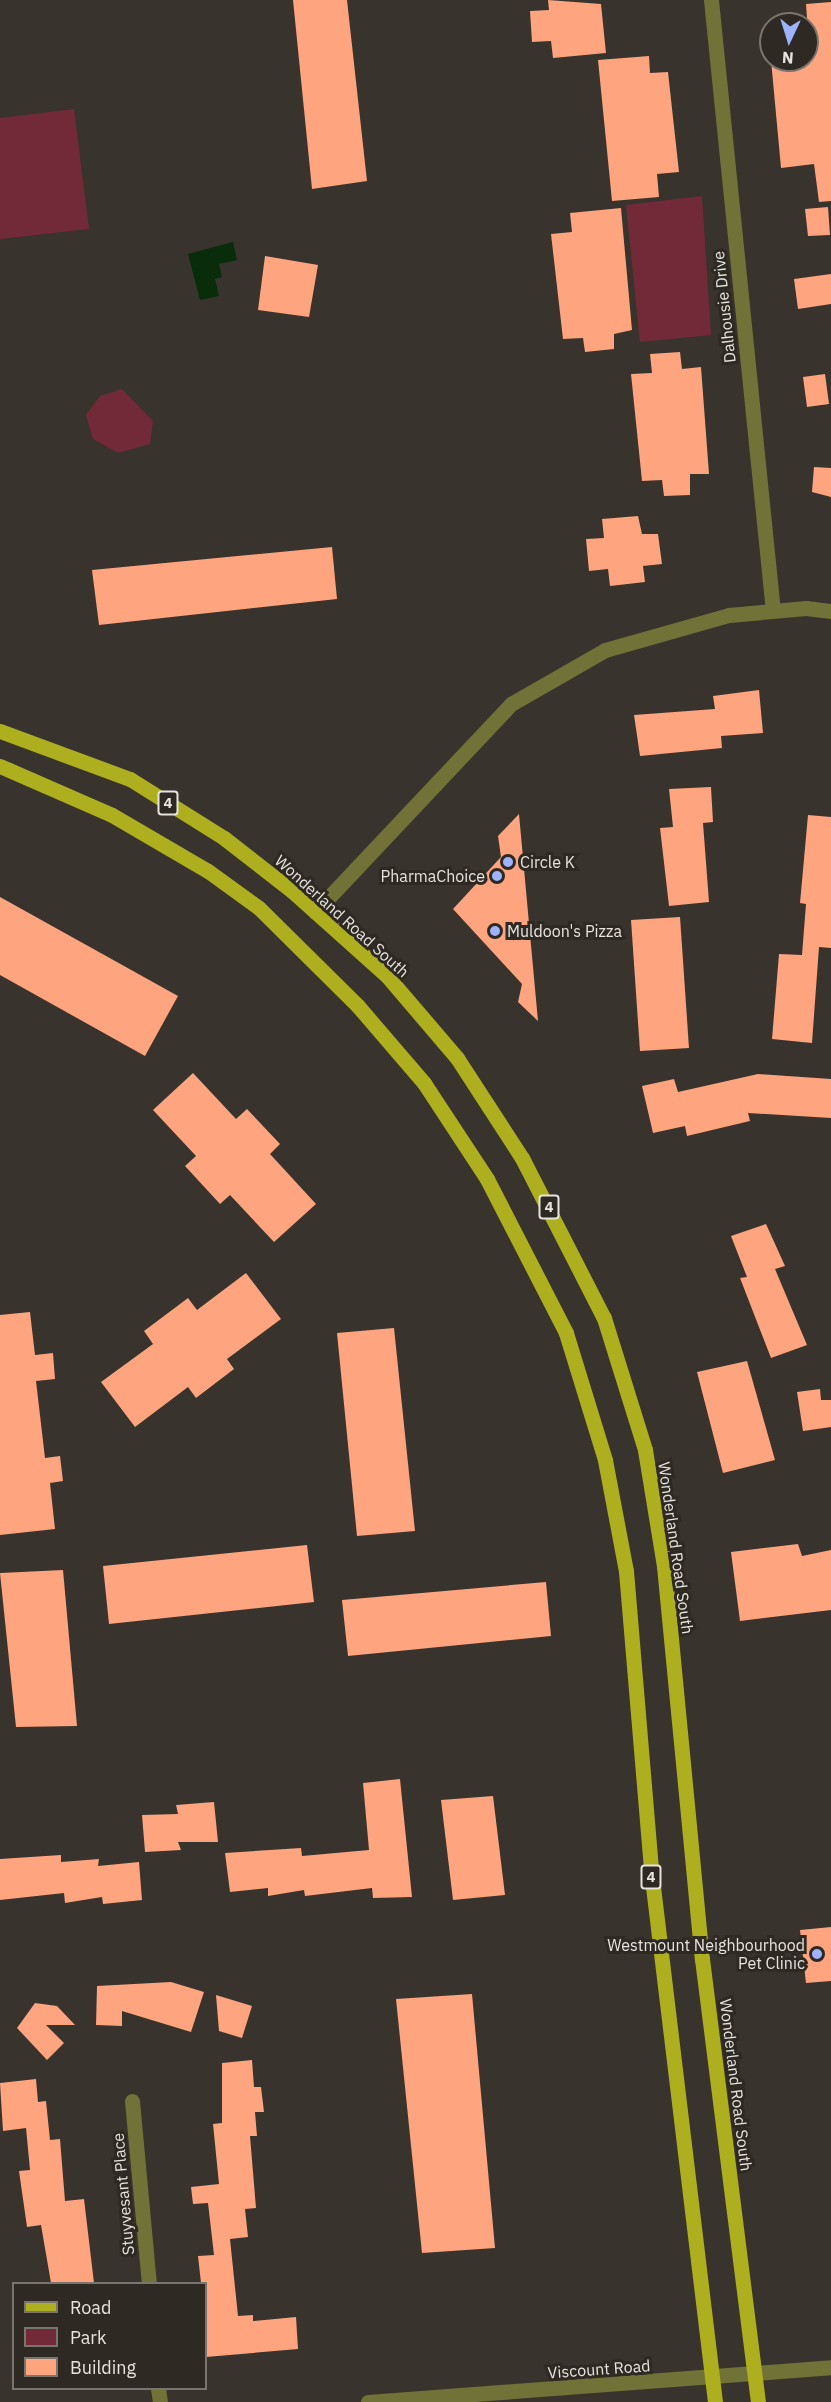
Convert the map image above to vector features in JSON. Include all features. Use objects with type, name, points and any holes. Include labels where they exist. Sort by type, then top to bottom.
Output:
[{"type":"main road","name":"Wonderland Road South","points":[[0,731],[130,779],[224,838],[315,912],[387,976],[456,1058],[522,1158],[604,1318],[645,1450],[664,1566],[702,1959],[758,2402]]},
{"type":"main road","name":"4","points":[[0,766],[112,815],[208,871],[259,908],[357,1005],[424,1083],[487,1179],[566,1333],[605,1460],[626,1571],[651,1870],[715,2402]]},
{"type":"street","name":"Dalhousie Drive","points":[[711,0],[773,611]]},
{"type":"street","points":[[315,912],[512,704],[605,650],[729,615],[773,611],[831,611]]},
{"type":"street","name":"Stuyvesant Place","points":[[132,2101],[149,2282]]},
{"type":"street","name":"Viscount Road","points":[[368,2402],[831,2367]]},
{"type":"green space","points":[[74,109],[89,229],[0,239],[0,118]]},
{"type":"green space","points":[[702,196],[711,335],[640,342],[626,205]]},
{"type":"green space","points":[[122,389],[153,421],[150,444],[118,453],[93,439],[86,415],[100,396]]},
{"type":"shaded area","points":[[233,242],[237,260],[219,264],[222,277],[215,279],[219,296],[200,300],[188,254]]},
{"type":"building","points":[[293,0],[347,0],[367,181],[312,189]]},
{"type":"building","points":[[548,0],[601,4],[606,53],[553,58],[551,41],[532,42],[530,11],[549,10]]},
{"type":"building","points":[[831,2],[831,201],[819,202],[814,164],[781,168],[772,72],[819,72],[819,12],[807,12],[806,4]]},
{"type":"building","points":[[649,56],[650,73],[668,72],[679,172],[657,174],[659,197],[612,201],[598,60]]},
{"type":"building","points":[[828,207],[830,235],[808,236],[805,209]]},
{"type":"building","points":[[621,208],[632,330],[614,334],[614,349],[585,352],[583,338],[563,339],[551,234],[572,232],[570,213]]},
{"type":"building","points":[[265,256],[318,265],[309,317],[258,310]]},
{"type":"building","points":[[831,274],[831,304],[798,309],[794,279]]},
{"type":"building","points":[[680,352],[682,369],[701,367],[709,474],[690,474],[690,495],[664,496],[662,480],[642,481],[631,374],[652,373],[650,354]]},
{"type":"building","points":[[825,374],[829,404],[807,407],[803,377]]},
{"type":"building","points":[[814,467],[831,468],[831,497],[812,492]]},
{"type":"building","points":[[638,516],[642,534],[658,534],[662,564],[643,566],[645,582],[610,586],[608,569],[589,571],[586,539],[604,538],[602,519]]},
{"type":"building","points":[[332,547],[337,599],[99,625],[92,570]]},
{"type":"building","points":[[759,690],[763,733],[721,736],[722,748],[640,756],[634,715],[715,709],[713,696]]},
{"type":"building","points":[[711,787],[713,822],[703,823],[709,902],[669,906],[660,828],[673,827],[669,789]]},
{"type":"building","points":[[519,814],[538,1021],[518,1002],[522,984],[453,909],[501,857],[498,836]]},
{"type":"building","points":[[808,815],[831,817],[831,948],[819,947],[812,1043],[772,1039],[779,954],[802,955],[806,904],[800,903]]},
{"type":"building","points":[[0,897],[178,996],[145,1056],[0,975]]},
{"type":"building","points":[[680,917],[689,1048],[640,1051],[631,920]]},
{"type":"building","points":[[193,1073],[236,1119],[247,1109],[280,1144],[270,1154],[316,1204],[274,1242],[230,1195],[220,1204],[185,1166],[196,1156],[153,1110]]},
{"type":"building","points":[[758,1074],[831,1079],[831,1118],[748,1113],[750,1121],[687,1136],[685,1126],[653,1133],[642,1086],[674,1079],[678,1092]]},
{"type":"building","points":[[766,1224],[785,1266],[775,1269],[807,1345],[771,1358],[740,1278],[747,1277],[731,1236]]},
{"type":"building","points":[[246,1273],[281,1319],[227,1359],[234,1369],[196,1398],[188,1387],[135,1427],[101,1382],[153,1344],[144,1331],[188,1298],[197,1310]]},
{"type":"building","points":[[30,1312],[35,1355],[53,1353],[55,1379],[36,1381],[45,1458],[60,1456],[63,1481],[50,1483],[55,1529],[0,1535],[0,1315]]},
{"type":"building","points":[[394,1328],[415,1531],[357,1536],[337,1333]]},
{"type":"building","points":[[747,1361],[775,1460],[723,1473],[697,1372]]},
{"type":"building","points":[[820,1389],[821,1400],[831,1400],[831,1427],[803,1431],[797,1392]]},
{"type":"building","points":[[798,1544],[802,1556],[831,1550],[831,1610],[740,1621],[731,1552]]},
{"type":"building","points":[[307,1545],[314,1602],[109,1624],[103,1566]]},
{"type":"building","points":[[63,1570],[77,1726],[16,1727],[0,1573]]},
{"type":"building","points":[[546,1582],[551,1636],[348,1656],[342,1600]]},
{"type":"building","points":[[400,1779],[412,1897],[373,1898],[372,1888],[305,1896],[304,1890],[268,1896],[268,1888],[230,1892],[225,1853],[301,1848],[302,1856],[369,1850],[363,1783]]},
{"type":"building","points":[[493,1796],[505,1895],[453,1900],[441,1800]]},
{"type":"building","points":[[214,1802],[218,1842],[178,1842],[181,1850],[145,1852],[142,1815],[178,1814],[176,1805]]},
{"type":"building","points":[[61,1855],[61,1862],[99,1859],[98,1866],[139,1862],[142,1900],[103,1904],[102,1897],[65,1903],[64,1893],[0,1900],[0,1859]]},
{"type":"building","name":"Westmount Neighbourhood Pet Clinic","points":[[831,1927],[831,1981],[806,1983],[800,1930]]},
{"type":"building","points":[[171,1982],[204,1992],[191,2032],[122,2011],[122,2026],[96,2025],[97,1986]]},
{"type":"building","points":[[472,1994],[495,2248],[422,2253],[396,1999]]},
{"type":"building","points":[[216,1995],[252,2006],[242,2038],[219,2031]]},
{"type":"building","points":[[35,2003],[57,2006],[75,2025],[46,2025],[64,2043],[47,2060],[17,2028]]},
{"type":"building","points":[[252,2060],[254,2087],[261,2087],[264,2112],[255,2112],[257,2136],[250,2136],[256,2208],[245,2209],[248,2237],[230,2239],[238,2316],[253,2315],[253,2321],[296,2317],[298,2349],[207,2357],[207,2282],[201,2282],[198,2256],[214,2255],[208,2203],[193,2204],[191,2187],[219,2184],[213,2124],[222,2123],[222,2063]]},
{"type":"building","points":[[36,2079],[38,2102],[46,2101],[50,2140],[60,2139],[65,2201],[84,2199],[94,2282],[51,2282],[41,2225],[27,2227],[19,2171],[30,2170],[26,2128],[3,2131],[0,2083]]},
{"type":"place","name":"Circle K","points":[[508,862]]},
{"type":"place","name":"PharmaChoice","points":[[497,876]]},
{"type":"place","name":"Muldoon's Pizza","points":[[495,931]]},
{"type":"place","name":"Westmount Neighbourhood Pet Clinic","points":[[817,1954]]}]
